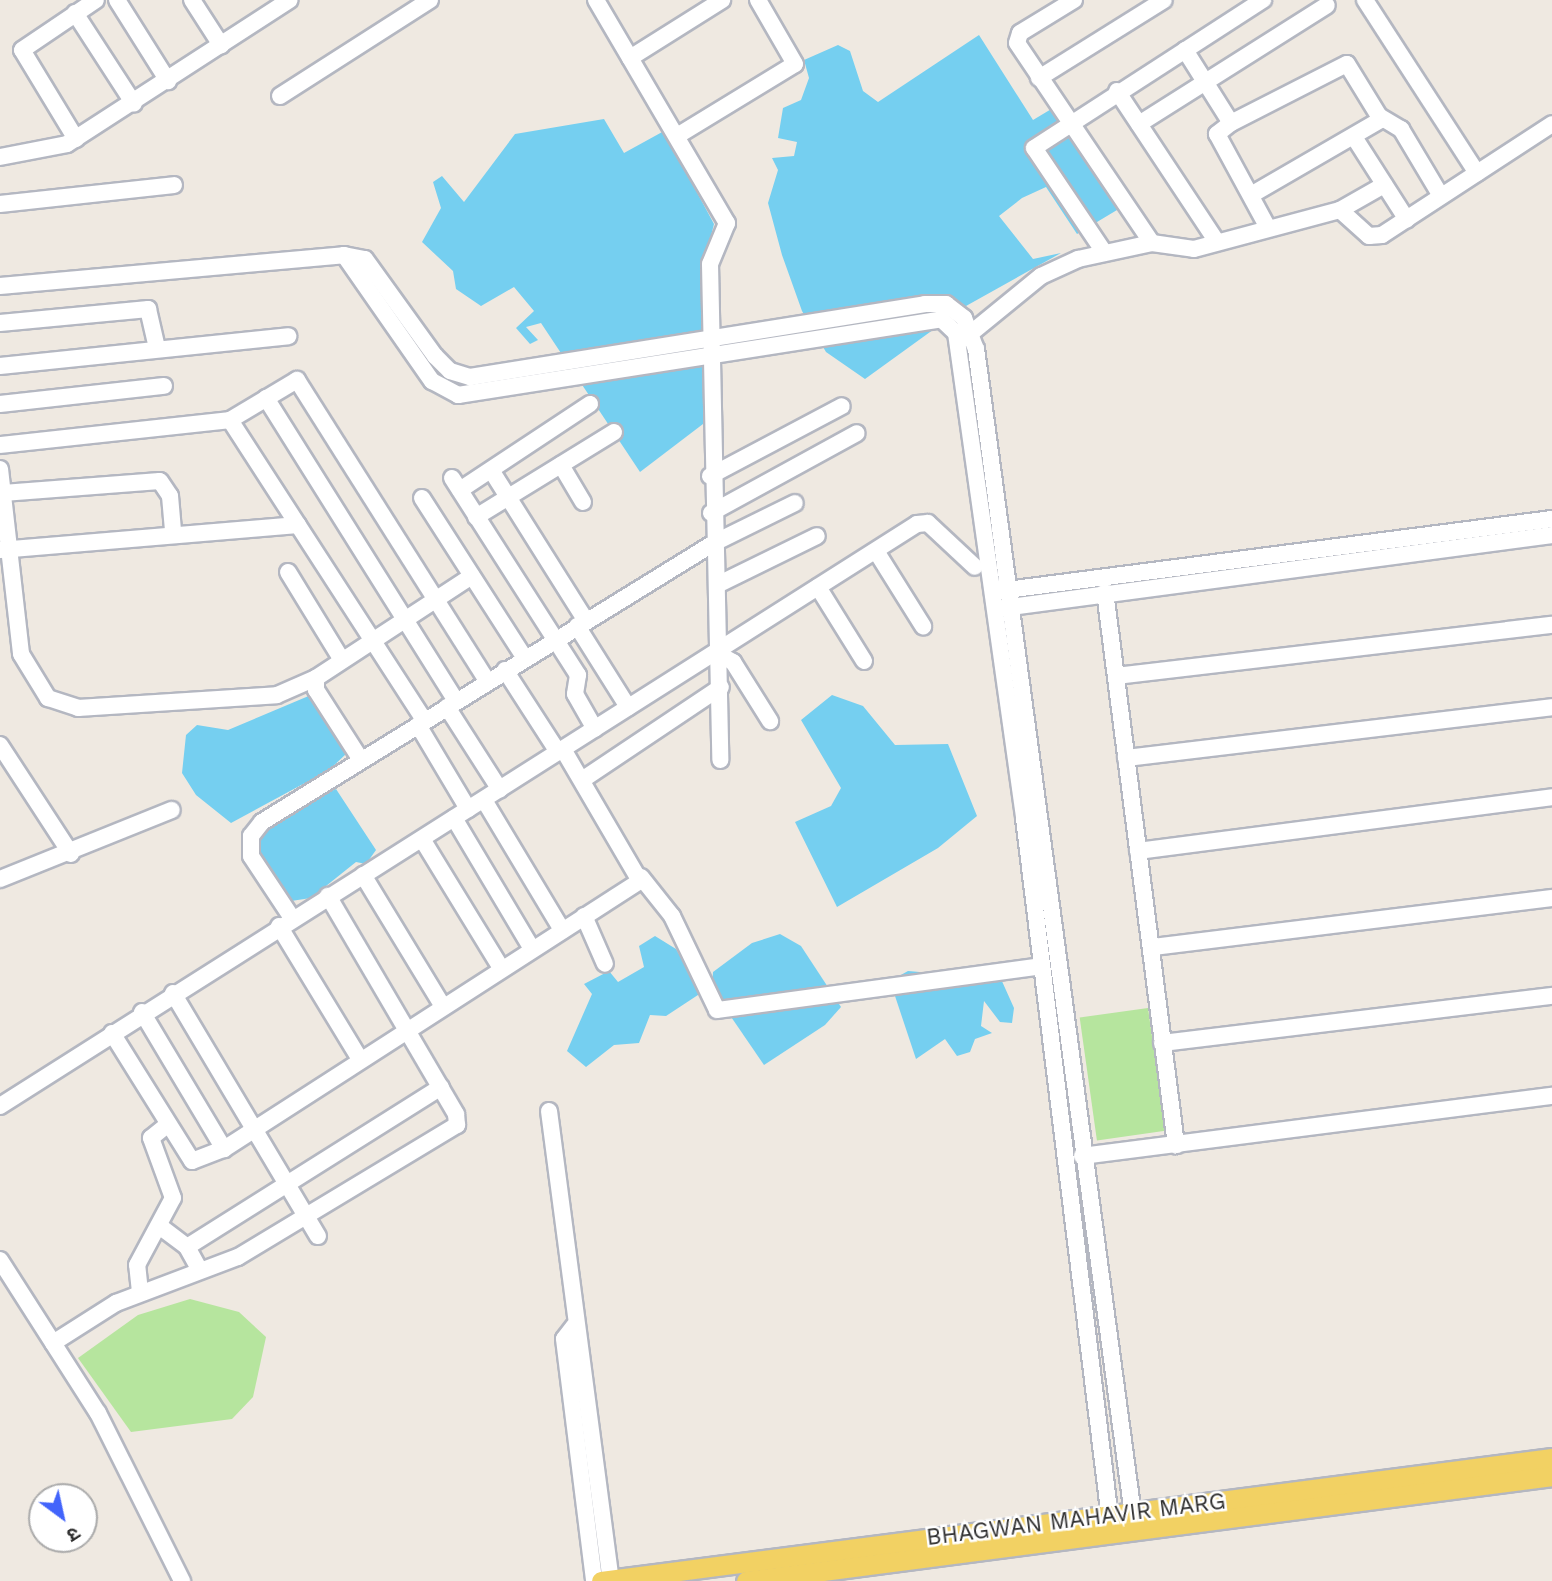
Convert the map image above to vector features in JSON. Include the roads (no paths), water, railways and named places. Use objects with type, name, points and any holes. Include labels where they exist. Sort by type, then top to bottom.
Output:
[{"type":"main road","name":"BHAGWAN MAHAVIR MARG","points":[[602,1581],[1111,1523],[1552,1458]]},
{"type":"main road","name":"BHAGWAN MAHAVIR MARG","points":[[1134,1520],[1552,1476]]},
{"type":"main road","name":"BHAGWAN MAHAVIR MARG","points":[[746,1581],[1111,1523]]},
{"type":"street","points":[[76,139],[22,50],[96,0]]},
{"type":"street","points":[[117,0],[168,81]]},
{"type":"street","points":[[192,0],[221,45]]},
{"type":"street","points":[[0,157],[41,154],[76,139],[134,104],[290,0]]},
{"type":"street","points":[[280,96],[429,0]]},
{"type":"street","points":[[596,0],[727,223],[710,264],[710,476],[722,651],[720,760]]},
{"type":"street","points":[[630,58],[696,7],[722,0]]},
{"type":"street","points":[[677,136],[794,64],[758,0]]},
{"type":"street","points":[[1074,0],[1016,37],[1068,122],[1152,243]]},
{"type":"street","points":[[1039,78],[1164,0]]},
{"type":"street","points":[[1104,252],[1035,152],[1037,143],[1263,0]]},
{"type":"street","points":[[1365,0],[1477,173]]},
{"type":"street","points":[[1139,124],[1327,5]]},
{"type":"street","points":[[75,13],[134,104]]},
{"type":"street","points":[[1185,50],[1231,123]]},
{"type":"street","points":[[1268,229],[1217,134],[1231,123],[1342,62],[1382,119],[1401,129],[1441,196]]},
{"type":"street","points":[[1117,91],[1217,242]]},
{"type":"street","points":[[1251,195],[1382,119]]},
{"type":"street","points":[[1340,211],[1369,236],[1407,220],[1552,124]]},
{"type":"street","points":[[1354,137],[1407,220]]},
{"type":"street","points":[[965,338],[1041,276],[1104,252],[1152,243],[1194,249],[1340,211],[1384,185]]},
{"type":"street","points":[[0,204],[174,186]]},
{"type":"street","points":[[344,255],[432,381],[458,395],[941,319],[965,338]]},
{"type":"street","points":[[0,286],[344,255],[365,259],[435,356],[460,376],[925,304],[956,310],[965,338],[1001,591],[1042,966],[1111,1523]]},
{"type":"street","points":[[0,323],[148,309],[157,348]]},
{"type":"street","points":[[0,366],[288,336]]},
{"type":"street","points":[[0,445],[230,420],[290,380],[300,383],[487,681]]},
{"type":"street","points":[[0,404],[164,386]]},
{"type":"street","points":[[266,398],[405,619],[499,790]]},
{"type":"street","points":[[590,404],[491,470],[456,484],[578,675],[575,694],[595,729]]},
{"type":"street","points":[[710,476],[842,406]]},
{"type":"street","points":[[230,420],[375,639],[468,809]]},
{"type":"street","points":[[476,517],[614,432]]},
{"type":"street","points":[[711,513],[857,433]]},
{"type":"street","points":[[561,465],[583,502]]},
{"type":"street","points":[[0,469],[5,549],[24,665],[39,689],[60,705],[277,695],[316,678],[472,576]]},
{"type":"street","points":[[491,470],[582,623],[628,707]]},
{"type":"street","points":[[3,493],[160,481],[170,496],[173,533]]},
{"type":"street","points":[[422,498],[524,657]]},
{"type":"street","points":[[360,1059],[251,856],[251,836],[279,810],[524,657],[714,543],[795,503]]},
{"type":"street","points":[[1001,591],[1552,519]]},
{"type":"street","points":[[0,1106],[142,1012],[422,839],[628,707],[722,651],[923,522],[975,567]]},
{"type":"street","points":[[5,549],[173,533],[298,525]]},
{"type":"street","points":[[1003,608],[1105,592],[1552,535]]},
{"type":"street","points":[[717,584],[817,536]]},
{"type":"street","points":[[876,551],[923,626]]},
{"type":"street","points":[[288,572],[342,660]]},
{"type":"street","points":[[818,587],[864,661]]},
{"type":"street","points":[[1105,592],[1153,947],[1162,1043],[1176,1145]]},
{"type":"street","points":[[1003,608],[1134,1520]]},
{"type":"street","points":[[1116,676],[1552,625]]},
{"type":"street","points":[[722,651],[733,662],[770,721]]},
{"type":"street","points":[[505,670],[582,780],[641,877],[672,916],[718,1010],[1042,966]]},
{"type":"street","points":[[316,678],[316,690],[361,760]]},
{"type":"street","points":[[582,780],[721,687]]},
{"type":"street","points":[[1126,758],[1552,708]]},
{"type":"street","points":[[0,745],[71,854]]},
{"type":"street","points":[[1138,851],[1552,797]]},
{"type":"street","points":[[484,800],[562,930]]},
{"type":"street","points":[[0,880],[71,854],[172,810]]},
{"type":"street","points":[[454,818],[531,949]]},
{"type":"street","points":[[422,839],[501,968]]},
{"type":"street","points":[[363,875],[442,1005]]},
{"type":"street","points":[[112,1032],[192,1161],[223,1149],[405,1028],[584,916],[641,877]]},
{"type":"street","points":[[53,1343],[140,1292],[238,1257],[457,1125],[441,1087],[328,896]]},
{"type":"street","points":[[1153,947],[1552,898]]},
{"type":"street","points":[[584,916],[605,964]]},
{"type":"street","points":[[173,993],[256,1127],[287,1186],[318,1236]]},
{"type":"street","points":[[1162,1043],[1552,996]]},
{"type":"street","points":[[142,1012],[223,1149]]},
{"type":"street","points":[[187,1247],[441,1087]]},
{"type":"street","points":[[1082,1156],[1552,1096]]},
{"type":"street","points":[[549,1111],[574,1326],[582,1338],[602,1581]]},
{"type":"street","points":[[140,1292],[137,1265],[162,1228],[173,1198],[150,1138],[168,1124]]},
{"type":"street","points":[[162,1228],[187,1247],[199,1269]]},
{"type":"street","points":[[0,1260],[116,1446],[182,1581]]},
{"type":"water","points":[[979,35],[1033,120],[1053,108],[1122,207],[1077,234],[1046,187],[1022,198],[999,216],[1033,259],[1061,253],[966,306],[865,379],[826,352],[802,311],[782,255],[768,203],[778,170],[772,158],[794,156],[797,142],[778,138],[783,108],[801,100],[809,78],[804,60],[838,45],[850,51],[863,91],[878,102]]},
{"type":"water","points":[[604,119],[624,153],[664,131],[714,224],[703,268],[703,424],[640,472],[541,323],[526,327],[538,340],[530,344],[516,328],[534,311],[514,287],[481,306],[456,289],[453,271],[422,242],[441,208],[433,182],[442,176],[464,202],[515,134]]},
{"type":"water","points":[[311,695],[346,754],[329,770],[231,823],[196,795],[182,773],[186,735],[197,725],[228,730]]},
{"type":"water","points":[[832,695],[863,706],[895,745],[948,744],[977,816],[938,848],[837,907],[795,822],[831,806],[841,788],[801,720]]},
{"type":"water","points":[[336,789],[376,850],[366,864],[356,862],[311,898],[291,901],[261,853],[261,836],[304,803]]},
{"type":"water","points":[[780,934],[801,946],[841,1007],[825,1025],[764,1065],[712,989],[713,972],[752,943]]},
{"type":"water","points":[[655,936],[676,949],[701,993],[666,1016],[650,1015],[639,1043],[614,1045],[586,1067],[567,1051],[592,994],[584,984],[609,971],[618,982],[644,967],[639,946]]},
{"type":"water","points":[[908,971],[1001,979],[1014,1008],[1012,1023],[1000,1022],[984,1001],[981,1026],[992,1033],[975,1039],[970,1052],[957,1056],[945,1039],[916,1059],[890,981]]}]
